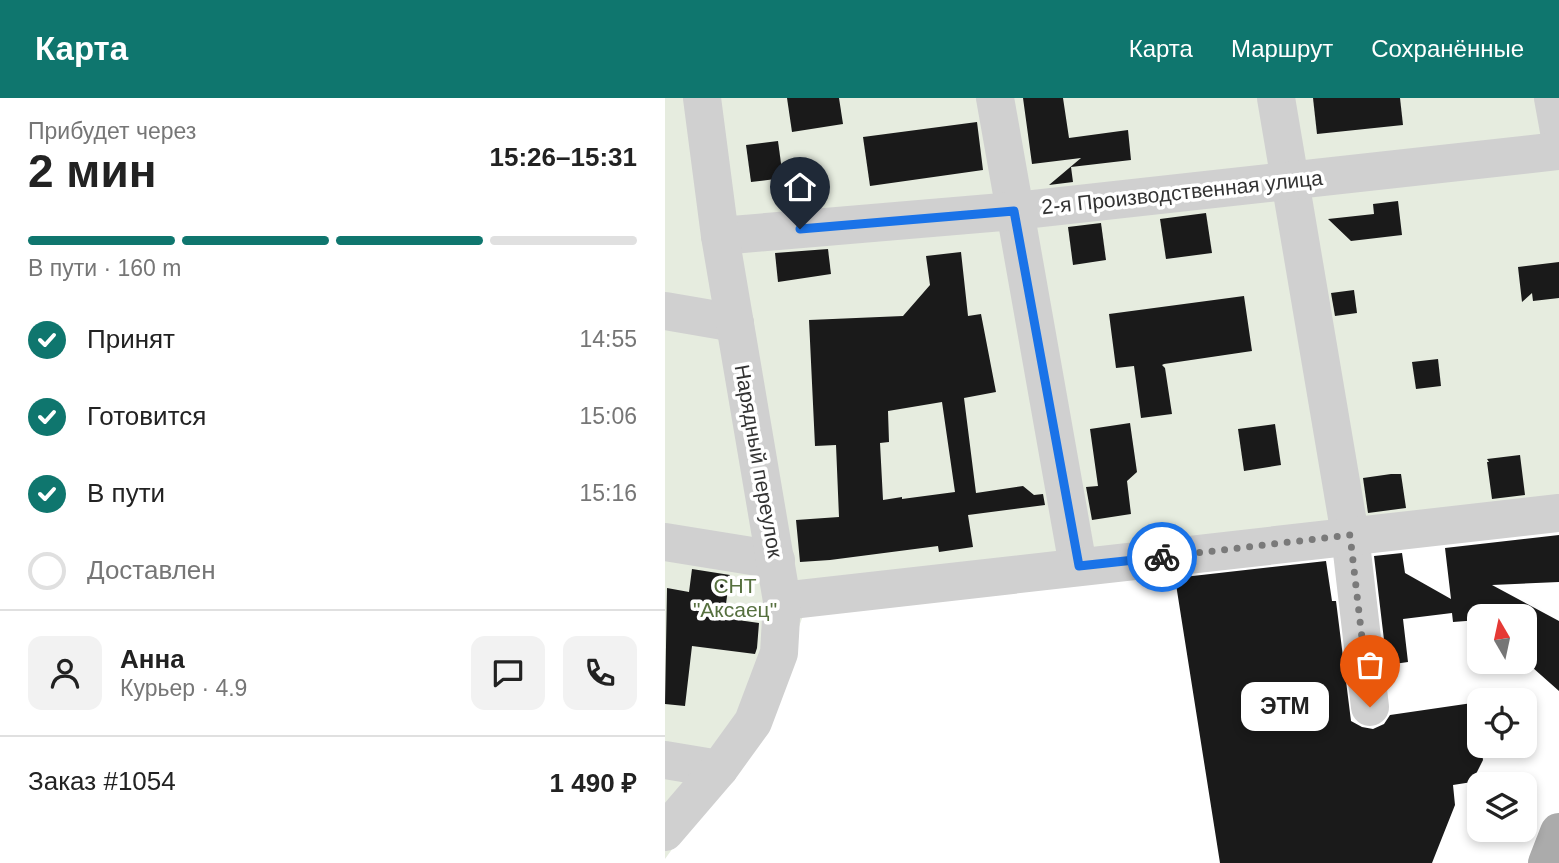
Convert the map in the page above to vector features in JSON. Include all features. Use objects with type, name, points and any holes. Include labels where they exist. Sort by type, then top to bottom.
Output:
[{"type":"main road","points":[[1548,863],[1559,832]]},
{"type":"street","name":"Нарядный переулок","points":[[665,832],[719,769],[753,722],[779,653],[782,601],[720,236],[702,98]]},
{"type":"street","points":[[995,98],[1079,566]]},
{"type":"street","points":[[1276,98],[1350,535],[1370,707]]},
{"type":"street","points":[[1553,98],[1559,131]]},
{"type":"street","name":"2-я Производственная улица","points":[[720,236],[1014,211],[1559,151]]},
{"type":"street","points":[[665,311],[735,323]]},
{"type":"street","points":[[782,601],[1559,513]]},
{"type":"street","points":[[665,542],[776,560]]},
{"type":"street","points":[[665,760],[719,769]]},
{"type":"green space","name":"СНТ \"Аксаец\"","points":[[665,98],[1559,98],[1559,502],[807,604],[767,718],[665,859]]},
{"type":"building","points":[[787,98],[839,98],[843,124],[792,132]]},
{"type":"building","points":[[1023,98],[1063,98],[1069,138],[1128,130],[1131,160],[1071,167],[1073,182],[1049,185],[1081,158],[1032,164]]},
{"type":"building","points":[[1313,98],[1400,98],[1403,125],[1317,134]]},
{"type":"building","points":[[977,122],[983,170],[870,186],[863,137]]},
{"type":"building","points":[[778,141],[783,178],[751,182],[746,145]]},
{"type":"building","points":[[1398,201],[1402,235],[1351,241],[1328,219],[1374,214],[1373,204]]},
{"type":"building","points":[[1206,213],[1212,253],[1166,259],[1160,219]]},
{"type":"building","points":[[1101,223],[1106,260],[1073,265],[1068,227]]},
{"type":"building","points":[[828,249],[831,274],[778,282],[775,253]]},
{"type":"building","points":[[961,252],[968,316],[981,314],[996,392],[964,398],[976,493],[1023,486],[1034,495],[1043,494],[1045,505],[968,515],[973,547],[939,552],[938,546],[800,562],[796,520],[839,517],[836,445],[815,446],[809,320],[903,316],[930,285],[926,256]],"holes":[[[942,402],[955,492],[883,500],[880,443],[889,442],[888,411]]]},
{"type":"building","points":[[1559,262],[1559,298],[1533,301],[1532,293],[1522,302],[1518,267]]},
{"type":"building","points":[[1354,290],[1357,313],[1335,316],[1331,293]]},
{"type":"building","points":[[1244,296],[1252,351],[1162,365],[1165,368],[1172,414],[1141,418],[1134,366],[1116,368],[1109,314]]},
{"type":"building","points":[[1438,359],[1441,386],[1416,389],[1412,362]]},
{"type":"building","points":[[1130,423],[1137,472],[1127,481],[1131,514],[1092,520],[1086,487],[1098,486],[1090,429]]},
{"type":"building","points":[[1275,424],[1281,465],[1244,471],[1238,429]]},
{"type":"building","points":[[1520,455],[1525,495],[1492,499],[1487,459]]},
{"type":"building","points":[[1401,474],[1406,508],[1368,513],[1363,478]]},
{"type":"building","points":[[1559,535],[1559,582],[1492,585],[1527,604],[1467,604],[1467,621],[1453,622],[1452,613],[1403,619],[1408,662],[1387,665],[1374,556],[1402,553],[1405,573],[1451,599],[1445,548]]},
{"type":"building","points":[[1326,561],[1332,601],[1336,601],[1351,721],[1373,729],[1384,724],[1390,715],[1467,704],[1467,758],[1483,760],[1477,772],[1467,772],[1467,783],[1453,785],[1455,805],[1432,863],[1220,863],[1175,578]]},
{"type":"building","points":[[692,569],[730,575],[724,618],[759,623],[757,648],[755,654],[692,646],[685,706],[665,704],[667,588],[689,592]]},
{"type":"building","points":[[1537,609],[1559,621],[1559,691],[1537,672]]},
{"type":"way so far","points":[[1162,557],[1350,535],[1370,707]]},
{"type":"place","name":"ЭТМ","points":[[1370,707]]},
{"type":"route","points":[[800,229],[1014,211],[1079,566],[1162,557]]}]
